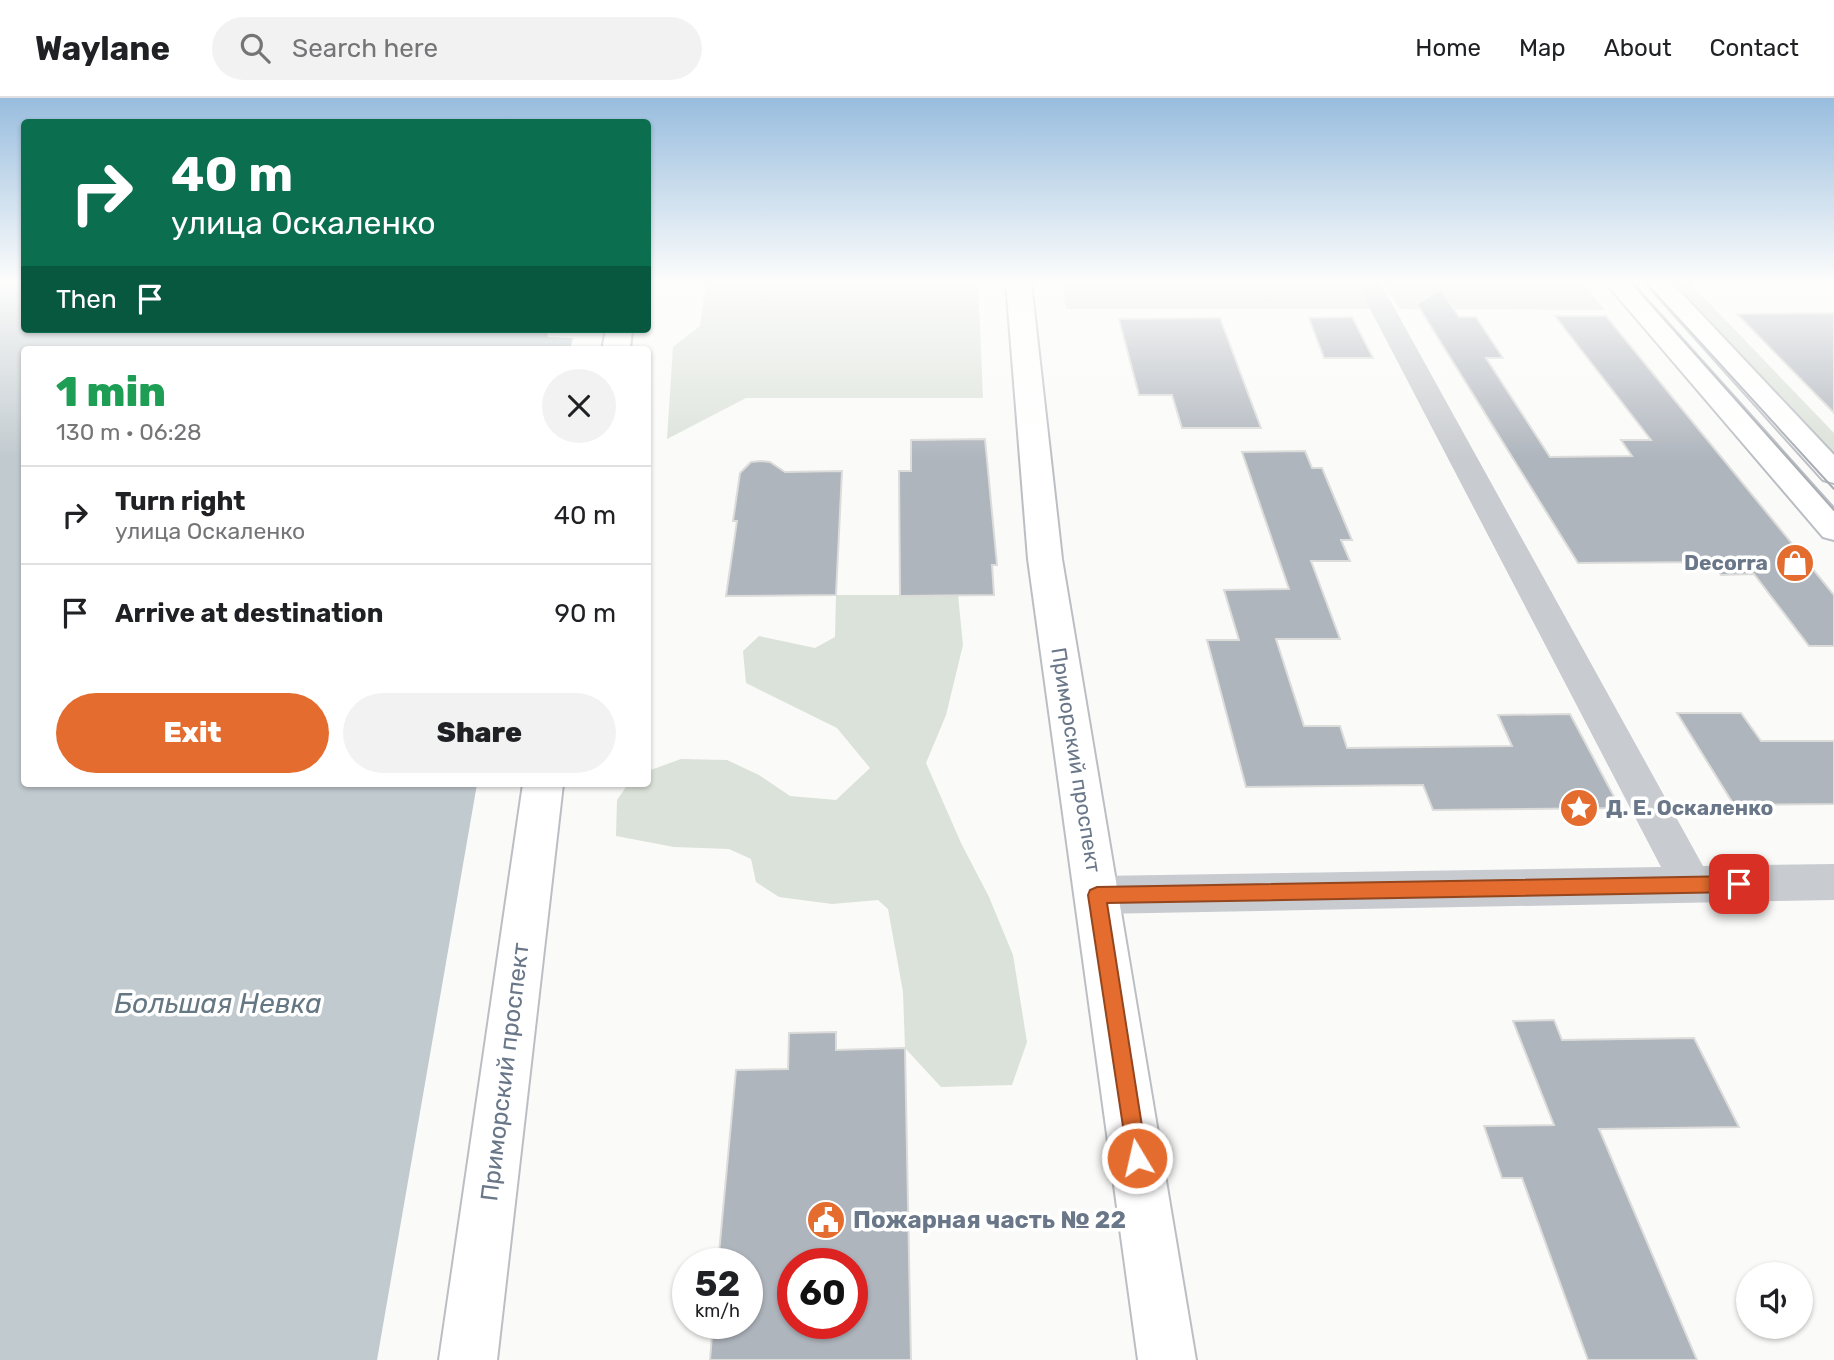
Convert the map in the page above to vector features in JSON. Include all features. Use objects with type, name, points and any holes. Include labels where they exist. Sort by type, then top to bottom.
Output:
[{"type":"main road","name":"Приморский проспект","points":[[1024,341],[1045,559],[1167,1360]]},
{"type":"main road","points":[[1669,341],[1834,529]]},
{"type":"main road","points":[[1712,341],[1834,473]]},
{"type":"main road","name":"Приморский проспект","points":[[468,1360],[543,787]]},
{"type":"street","points":[[1400,341],[1692,885]]},
{"type":"street","points":[[1097,895],[1834,882]]},
{"type":"shaded area","points":[[681,341],[981,341],[983,398],[746,398],[667,439],[673,347]]},
{"type":"shaded area","points":[[1724,341],[1746,341],[1834,433],[1834,458]]},
{"type":"shaded area","points":[[836,595],[958,595],[963,645],[946,715],[926,763],[1013,955],[1027,1042],[1012,1085],[941,1087],[905,1048],[903,992],[888,909],[878,900],[832,904],[779,897],[756,882],[751,859],[729,849],[674,847],[616,836],[617,800],[626,787],[651,787],[651,770],[681,759],[727,760],[759,775],[790,796],[836,800],[870,768],[837,728],[746,683],[743,651],[759,636],[815,648],[835,637]]},
{"type":"water","name":"Большая Невка","points":[[0,341],[572,341],[571,346],[21,346],[21,787],[476,787],[377,1360],[0,1360]]},
{"type":"building","points":[[1125,341],[1229,341],[1261,428],[1182,428],[1172,395],[1139,395]]},
{"type":"building","points":[[1318,341],[1364,341],[1373,358],[1324,358]]},
{"type":"building","points":[[1440,341],[1492,341],[1503,358],[1486,358],[1550,457],[1632,456],[1621,440],[1651,440],[1574,341],[1626,341],[1834,595],[1834,646],[1809,646],[1754,574],[1721,575],[1712,562],[1578,563]]},
{"type":"building","points":[[1763,341],[1834,341],[1834,413]]},
{"type":"building","points":[[985,439],[997,565],[992,565],[994,595],[900,596],[899,471],[911,471],[911,440]]},
{"type":"building","points":[[1305,451],[1312,468],[1322,468],[1352,540],[1341,540],[1350,561],[1311,561],[1340,639],[1276,639],[1304,726],[1340,726],[1347,748],[1512,746],[1498,715],[1570,714],[1620,808],[1433,810],[1423,785],[1246,787],[1207,640],[1239,640],[1224,590],[1289,589],[1242,452]]},
{"type":"building","points":[[751,462],[770,462],[785,472],[842,471],[836,595],[726,596],[737,521],[733,521],[740,473]]},
{"type":"building","points":[[1677,713],[1741,713],[1761,741],[1834,741],[1834,804],[1734,805]]},
{"type":"building","points":[[1554,1020],[1562,1040],[1694,1038],[1739,1127],[1599,1129],[1697,1360],[1588,1360],[1522,1178],[1502,1178],[1484,1126],[1554,1125],[1513,1021]]},
{"type":"building","points":[[836,1032],[836,1050],[905,1048],[911,1360],[710,1360],[712,1339],[763,1339],[763,1248],[719,1248],[736,1070],[788,1069],[789,1033]]},
{"type":"tram line","points":[[1683,341],[1834,510]]},
{"type":"tram line","points":[[1699,341],[1834,489]]},
{"type":"place","name":"Decorra","points":[[1795,563]]},
{"type":"place","name":"Д. Е. Оскаленко","points":[[1579,808]]},
{"type":"place","name":"Пожарная часть № 22","points":[[826,1220]]},
{"type":"route","points":[[1137,1158],[1097,895],[1739,884]]}]
